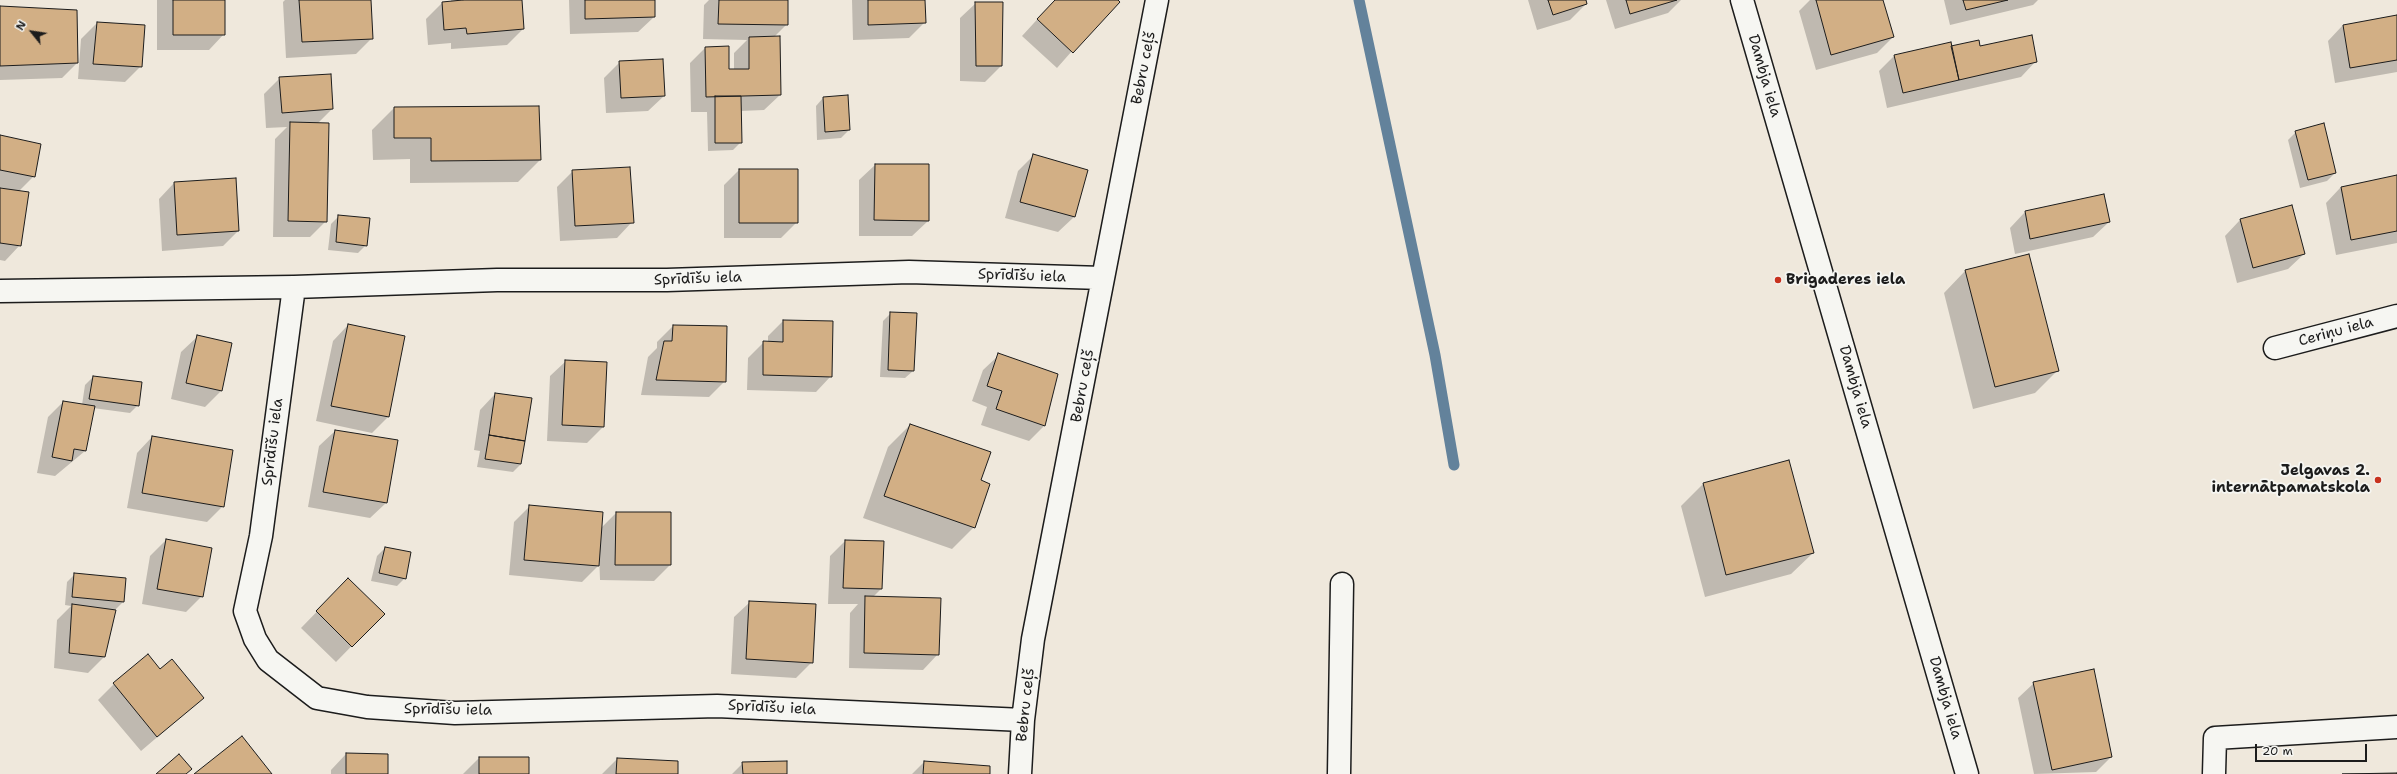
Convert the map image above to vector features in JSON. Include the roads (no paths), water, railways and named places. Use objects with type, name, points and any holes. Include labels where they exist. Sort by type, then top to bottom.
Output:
[{"type":"street","name":"Bebru ceļš","points":[[1020,774],[1023,720],[1033,639],[1051,540],[1078,419],[1102,278],[1157,0]]},
{"type":"street","name":"Dambja iela","points":[[1742,0],[1967,774]]},
{"type":"street","name":"Sprīdīšu iela","points":[[0,291],[294,287],[497,280],[667,280],[908,272],[1102,278]]},
{"type":"street","name":"Sprīdīšu iela","points":[[294,287],[261,536],[245,611],[255,639],[268,660],[317,698],[367,707],[455,713],[717,706],[1023,720]]},
{"type":"street","name":"Ceriņu iela","points":[[2275,348],[2397,316]]},
{"type":"street","points":[[1339,774],[1342,584]]},
{"type":"street","points":[[2214,774],[2215,738],[2397,727]]},
{"type":"waterway","points":[[1359,0],[1435,355],[1454,465]]},
{"type":"place","name":"Brigaderes iela","points":[[1778,280]]},
{"type":"place","name":"Jelgavas 2. internātpamatskola","points":[[2378,480]]}]
